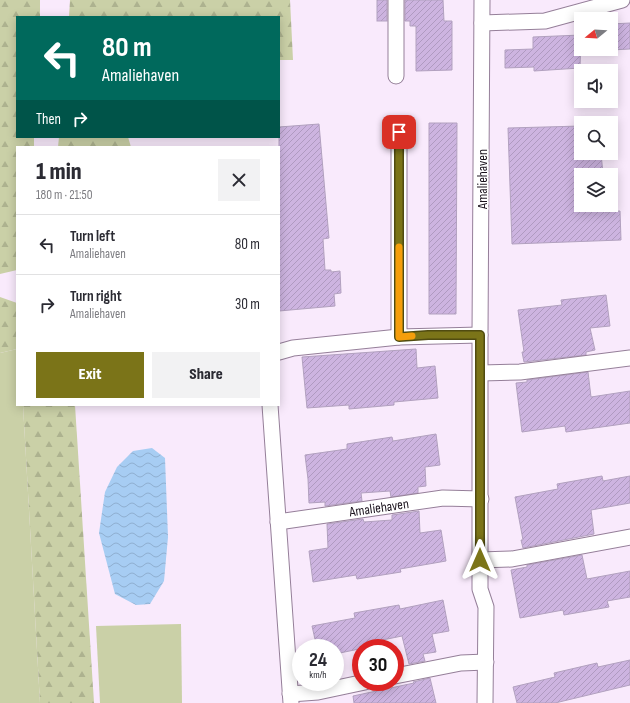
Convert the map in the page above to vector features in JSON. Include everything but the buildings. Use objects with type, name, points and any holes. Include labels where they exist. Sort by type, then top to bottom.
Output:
[{"type":"street","points":[[396,0],[396,76]]},
{"type":"street","name":"Amaliehaven","points":[[482,0],[480,590],[486,606],[485,703]]},
{"type":"street","points":[[482,23],[545,21],[622,0]]},
{"type":"street","points":[[399,132],[399,337]]},
{"type":"street","points":[[280,352],[293,348],[399,337],[428,335],[480,335]]},
{"type":"street","points":[[480,374],[520,372],[630,358]]},
{"type":"street","points":[[270,406],[291,698],[352,685]]},
{"type":"street","name":"Amaliehaven","points":[[278,522],[443,498],[481,498]]},
{"type":"street","points":[[480,560],[512,559],[630,537]]},
{"type":"street","points":[[404,674],[461,663],[486,662]]},
{"type":"green space","points":[[0,0],[40,0],[40,16],[16,16],[16,138],[34,138],[34,146],[16,146],[16,270],[0,274]]},
{"type":"green space","points":[[70,0],[290,0],[293,60],[280,60],[280,16],[69,16]]},
{"type":"green space","points":[[59,138],[128,138],[131,146],[58,146]]},
{"type":"green space","points":[[0,297],[16,303],[16,349],[0,353]]},
{"type":"green space","points":[[16,349],[16,406],[23,406],[40,703],[0,703],[0,353]]},
{"type":"green space","points":[[23,406],[75,406],[94,703],[40,703]]},
{"type":"green space","points":[[181,624],[182,703],[100,703],[96,626]]},
{"type":"water","points":[[152,448],[165,458],[168,537],[164,581],[150,604],[136,605],[115,594],[99,533],[105,492],[117,467],[133,451]]},
{"type":"slow traffic","points":[[399,247],[399,337],[412,336]]},
{"type":"route","points":[[399,132],[399,337],[428,335],[480,335],[480,560]]}]
